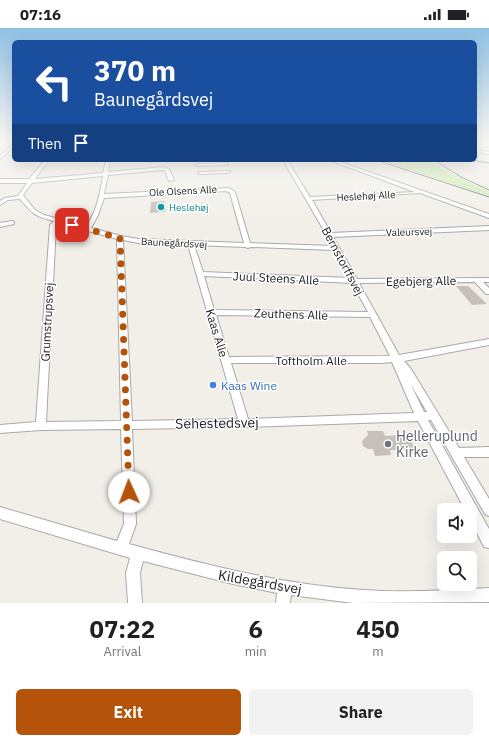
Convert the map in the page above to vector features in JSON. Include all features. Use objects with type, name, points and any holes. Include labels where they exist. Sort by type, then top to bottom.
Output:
[{"type":"street","points":[[0,203],[7,199],[21,197],[21,193],[41,167]]},
{"type":"street","points":[[87,229],[91,225],[102,196],[107,167]]},
{"type":"street","points":[[226,167],[230,179]]},
{"type":"street","name":"Bernstorffsvej","points":[[290,167],[337,248],[396,358],[400,371],[421,418],[489,542]]},
{"type":"street","points":[[350,167],[489,216]]},
{"type":"street","points":[[0,181],[30,181],[164,168],[167,170],[170,180]]},
{"type":"street","points":[[200,173],[228,172]]},
{"type":"street","name":"Ole Olsens Alle","points":[[102,196],[223,189],[230,190],[232,192],[248,246]]},
{"type":"street","name":"Heslehøj Alle","points":[[309,199],[423,193]]},
{"type":"street","name":"Baunegårdsvej","points":[[21,197],[33,211],[57,221],[120,238],[150,242],[191,244],[337,248]]},
{"type":"street","name":"Grumstrupsvej","points":[[41,426],[53,225],[57,221]]},
{"type":"street","points":[[0,225],[12,223]]},
{"type":"street","name":"Valeursvej","points":[[329,235],[489,228]]},
{"type":"street","points":[[120,238],[130,524],[121,549]]},
{"type":"street","name":"Kaas Alle","points":[[191,244],[244,423]]},
{"type":"street","name":"Juul Steens Alle","points":[[199,274],[354,281]]},
{"type":"street","points":[[477,280],[489,292]]},
{"type":"street","name":"Egebjerg Alle","points":[[354,281],[489,280]]},
{"type":"street","name":"Zeuthens Alle","points":[[211,312],[372,315]]},
{"type":"street","name":"Toftholm Alle","points":[[225,360],[381,360],[489,342]]},
{"type":"street","name":"Bernstorffsvej","points":[[396,358],[408,371],[489,510]]},
{"type":"street","name":"Sehestedsvej","points":[[0,429],[41,426],[244,423],[421,418],[435,416]]},
{"type":"street","points":[[456,453],[489,452]]},
{"type":"street","name":"Kildegårdsvej","points":[[0,507],[38,525]]},
{"type":"street","name":"Kildegårdsvej","points":[[0,513],[121,549],[211,573],[284,588],[364,597],[389,598],[489,595]]},
{"type":"street","points":[[135,603],[133,573],[138,553]]},
{"type":"street","points":[[283,603],[284,588]]},
{"type":"green space","points":[[401,167],[440,167],[449,173],[489,192],[489,196]]},
{"type":"building","name":"Heslehøj","points":[[164,201],[166,210],[164,212],[150,213],[151,202]]},
{"type":"building","points":[[456,286],[468,286],[487,304],[472,305]]},
{"type":"building","name":"Helleruplund Kirke","points":[[367,431],[383,431],[385,436],[403,435],[402,432],[408,432],[416,453],[410,453],[409,450],[390,450],[391,455],[375,456],[373,449],[368,449],[363,446],[362,441],[368,435]]},
{"type":"tram line","points":[[397,167],[489,197]]},
{"type":"tram line","points":[[445,167],[461,177],[489,190]]},
{"type":"place","name":"Heslehøj","points":[[161,207]]},
{"type":"place","name":"Kaas Wine","points":[[213,385]]},
{"type":"place","name":"Helleruplund Kirke","points":[[388,444]]},
{"type":"route","points":[[72,225],[120,238],[129,492]]}]
